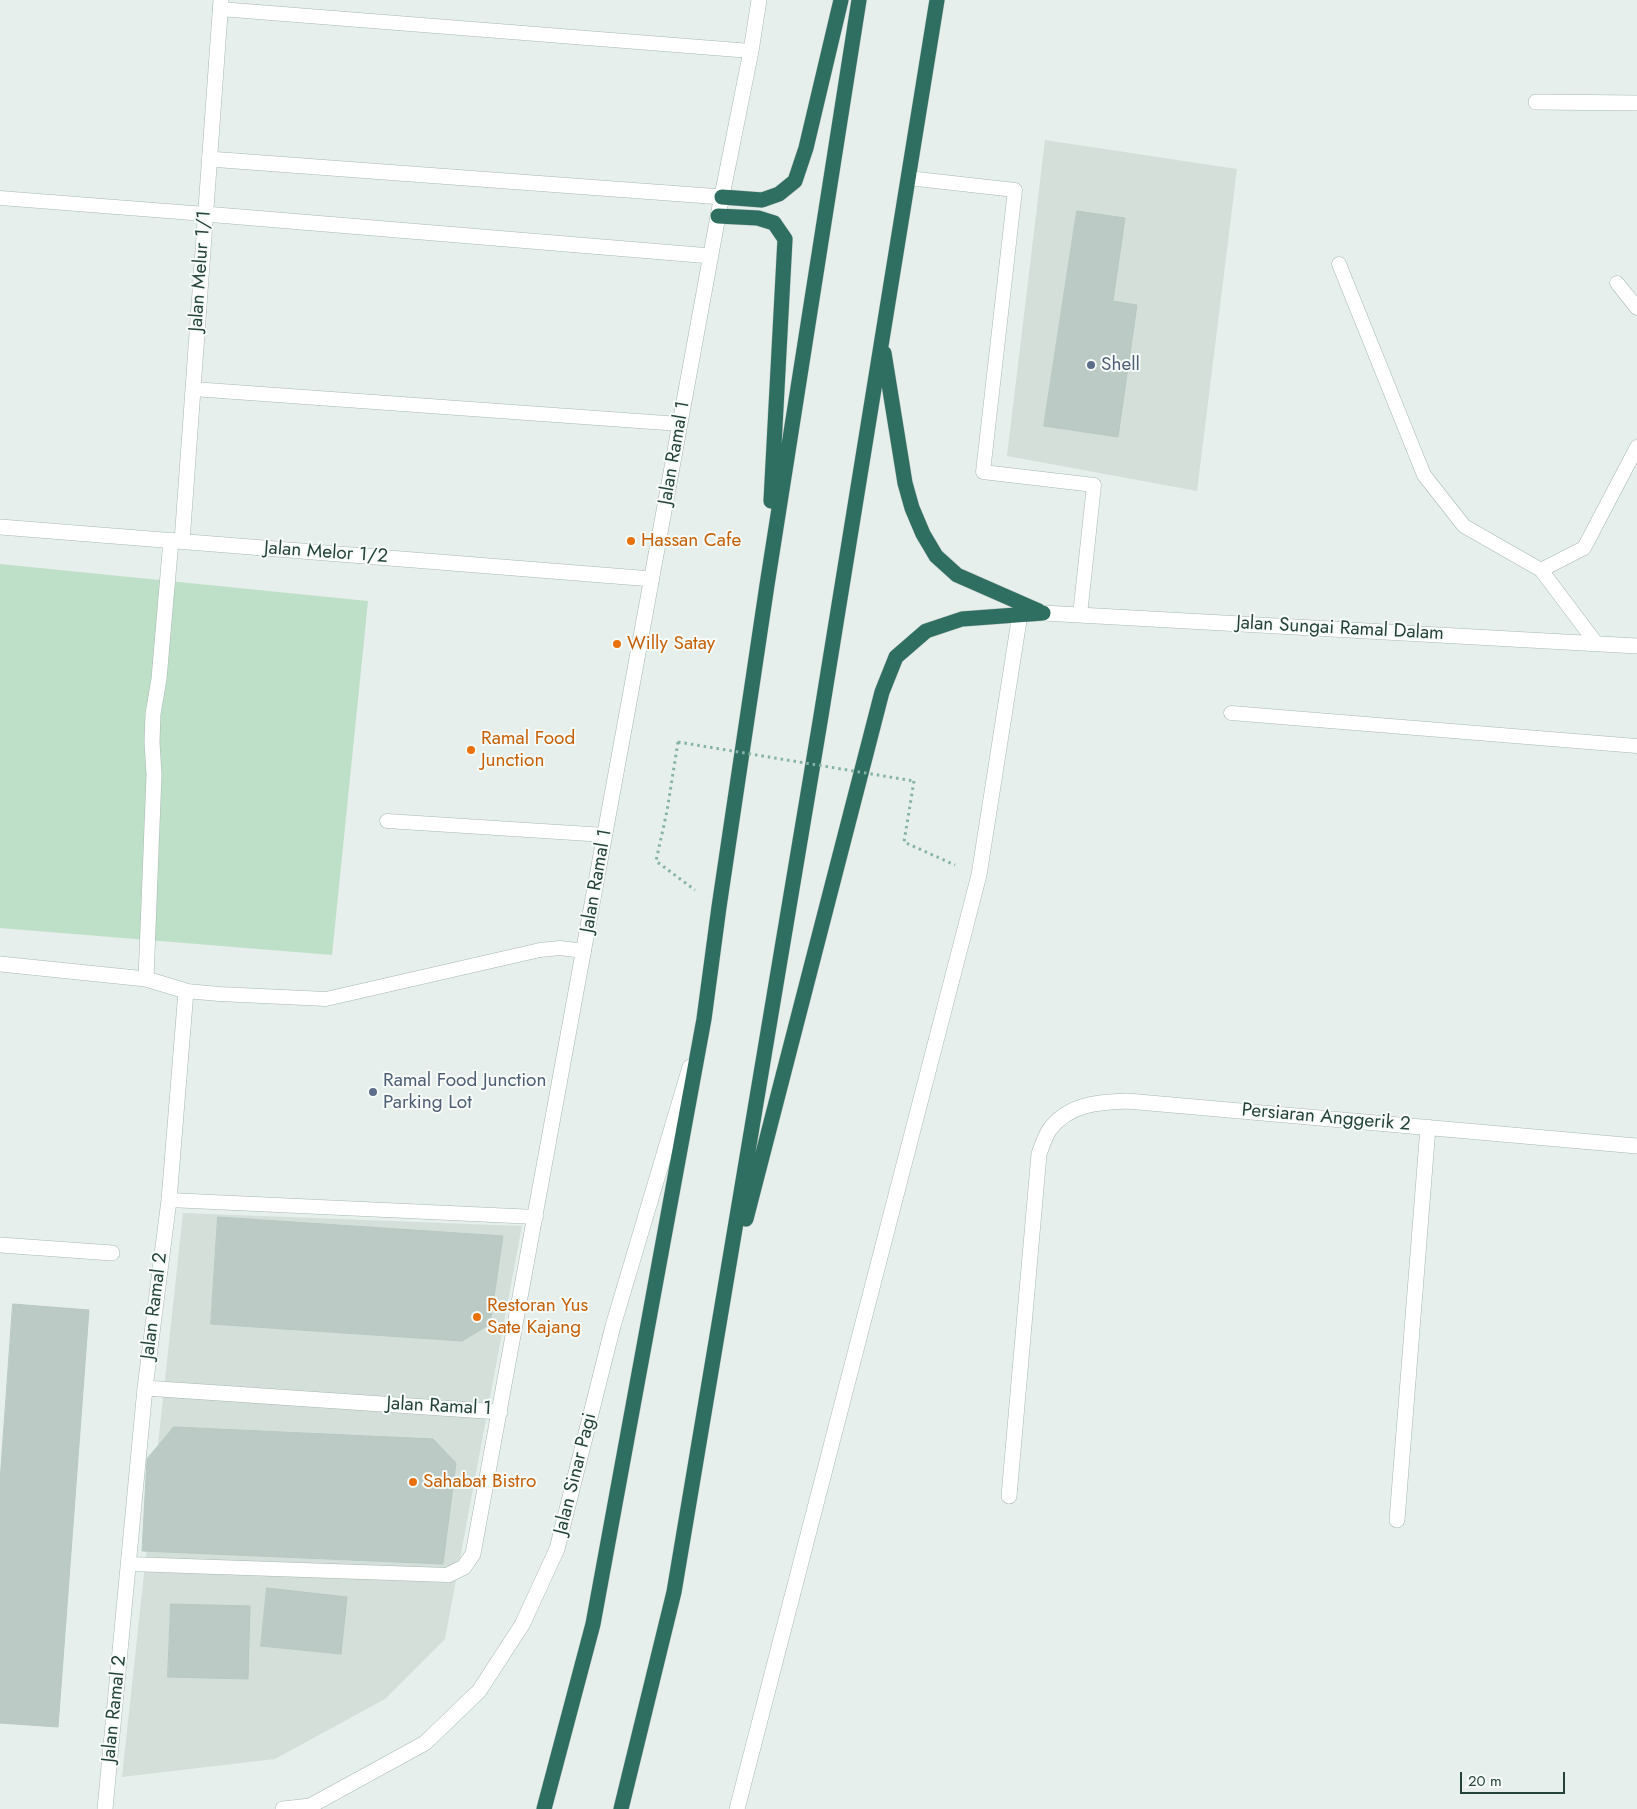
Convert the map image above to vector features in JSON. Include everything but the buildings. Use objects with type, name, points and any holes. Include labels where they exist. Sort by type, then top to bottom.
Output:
[{"type":"highway","points":[[722,197],[762,200],[779,194],[795,181],[806,148],[841,0]]},
{"type":"highway","points":[[544,1809],[594,1624],[704,1019],[767,585],[859,0]]},
{"type":"highway","points":[[621,1809],[674,1592],[908,178],[939,2]]},
{"type":"highway","points":[[718,216],[758,218],[774,223],[785,239],[767,585]]},
{"type":"highway","points":[[882,342],[905,483],[912,508],[923,534],[936,556],[957,575],[1043,613]]},
{"type":"highway","points":[[721,1315],[882,692],[896,656],[926,630],[962,619],[1043,613]]},
{"type":"street","name":"Jalan Ramal 1","points":[[145,1388],[500,1412],[759,0]]},
{"type":"street","name":"Jalan Melur 1/1","points":[[146,978],[154,775],[153,714],[177,541],[193,389],[221,5]]},
{"type":"street","points":[[1536,102],[1637,103]]},
{"type":"street","points":[[209,158],[722,197]]},
{"type":"street","points":[[205,214],[711,256]]},
{"type":"street","name":"Jalan Melor 1/2","points":[[0,527],[652,578]]},
{"type":"street","name":"Jalan Sungai Ramal Dalam","points":[[1043,613],[1637,646]]},
{"type":"street","points":[[737,1809],[979,875],[1020,614]]},
{"type":"street","points":[[0,964],[146,978],[186,991]]},
{"type":"street","name":"Jalan Ramal 2","points":[[105,1809],[145,1388],[169,1200],[186,991]]},
{"type":"street","name":"Jalan Sinar Pagi","points":[[283,1809],[310,1806],[425,1743],[479,1691],[522,1625],[557,1549],[612,1326],[704,1019]]},
{"type":"street","name":"Persiaran Anggerik 2","points":[[1009,1496],[1039,1154],[1049,1130],[1069,1112],[1097,1102],[1127,1101],[1637,1146]]},
{"type":"street","points":[[1398,1520],[1428,1127]]},
{"type":"street","points":[[0,1245],[112,1253]]},
{"type":"street","points":[[448,1574],[464,1567],[473,1554],[500,1412]]},
{"type":"lane","points":[[221,5],[751,51]]},
{"type":"lane","points":[[908,178],[1016,190],[983,472],[1094,485],[1080,615]]},
{"type":"lane","points":[[0,198],[205,214]]},
{"type":"lane","points":[[1339,264],[1424,475],[1464,526],[1541,570],[1596,643]]},
{"type":"lane","points":[[1617,283],[1637,308]]},
{"type":"lane","points":[[193,389],[680,424]]},
{"type":"lane","points":[[1541,570],[1584,548],[1637,448]]},
{"type":"lane","points":[[1231,713],[1637,746]]},
{"type":"lane","points":[[387,821],[605,835]]},
{"type":"lane","points":[[186,991],[326,999],[540,950],[560,948],[584,951]]},
{"type":"lane","points":[[169,1200],[536,1217]]},
{"type":"lane","points":[[129,1564],[448,1574]]},
{"type":"path","points":[[719,907],[656,861],[667,811],[678,742],[914,781],[904,842],[979,875]]},
{"type":"shaded area","points":[[1045,140],[1237,169],[1197,491],[1007,456]]},
{"type":"shaded area","points":[[183,1213],[522,1226],[445,1639],[385,1699],[275,1759],[122,1777]]},
{"type":"green space","points":[[0,564],[368,601],[332,955],[0,928]]},
{"type":"place","name":"Shell","points":[[1091,365]]},
{"type":"place","name":"Hassan Cafe","points":[[631,541]]},
{"type":"place","name":"Willy Satay","points":[[617,644]]},
{"type":"place","name":"Ramal Food Junction","points":[[471,750]]},
{"type":"place","name":"Ramal Food Junction Parking Lot","points":[[373,1092]]},
{"type":"place","name":"Restoran Yus Sate Kajang","points":[[477,1317]]},
{"type":"place","name":"Sahabat Bistro","points":[[413,1482]]}]
